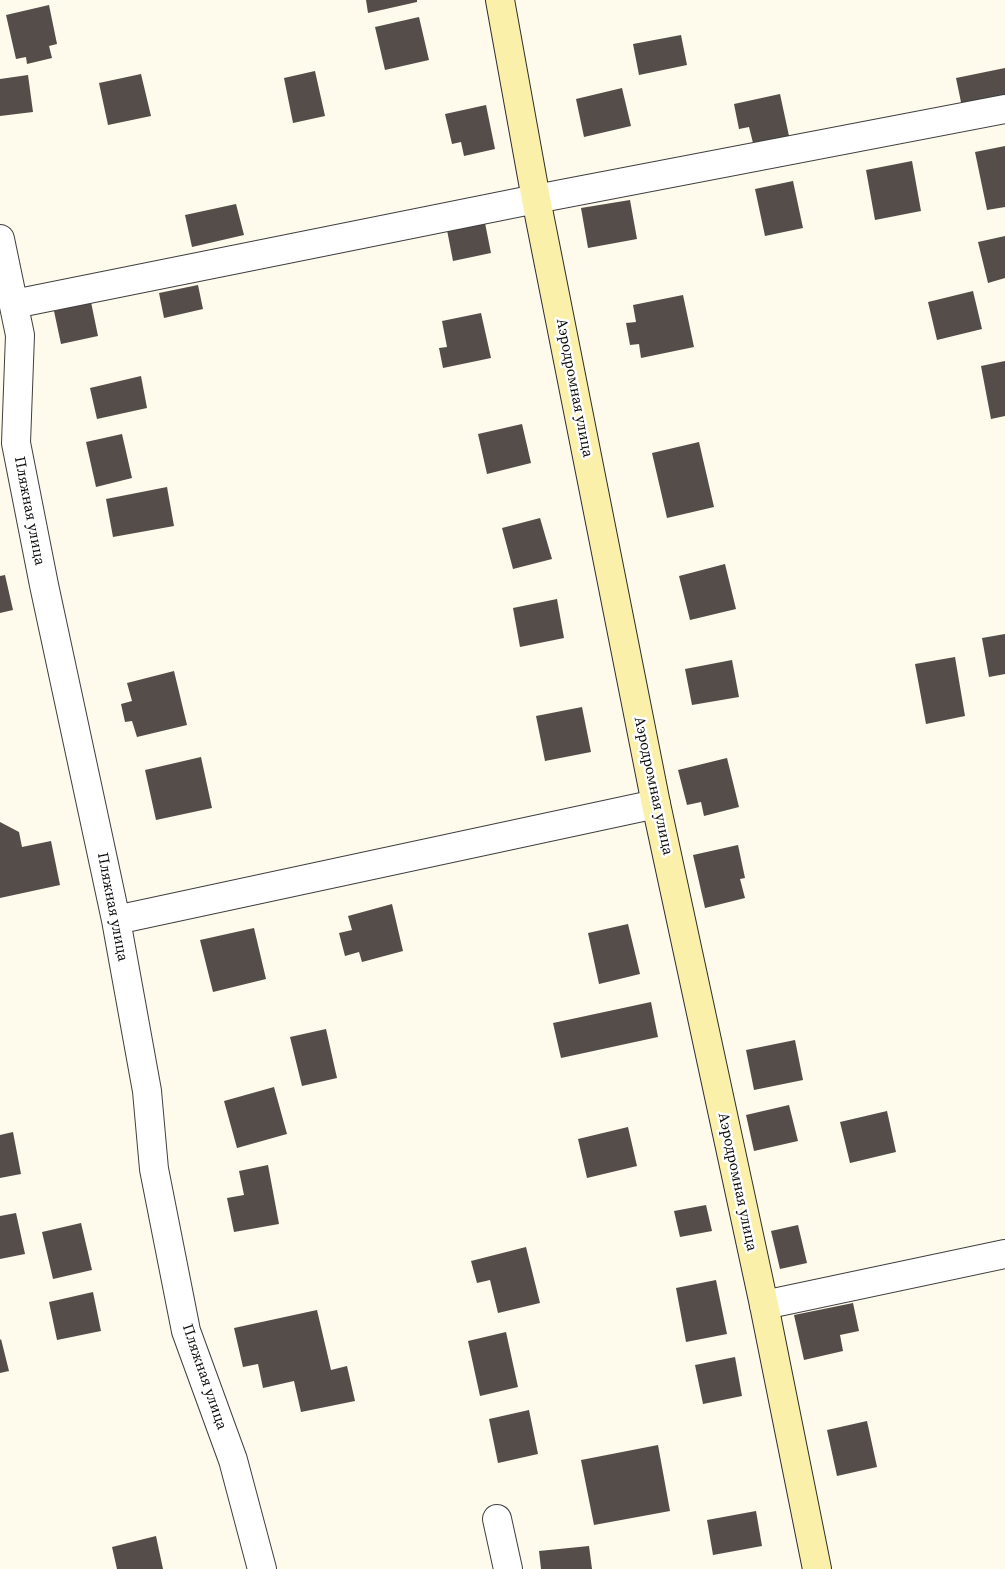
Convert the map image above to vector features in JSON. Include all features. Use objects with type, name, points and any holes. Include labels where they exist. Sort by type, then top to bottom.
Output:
[{"type":"street","name":"Аэродромная улица","points":[[500,0],[536,199],[656,804],[764,1305],[817,1569]]},
{"type":"street","points":[[14,304],[536,199],[1005,109]]},
{"type":"street","name":"Пляжная улица","points":[[0,239],[20,335],[16,444],[116,920],[147,1091],[154,1169],[186,1331],[233,1460],[262,1569]]},
{"type":"street","points":[[116,920],[656,804]]},
{"type":"street","points":[[764,1305],[1005,1254]]},
{"type":"street","points":[[497,1519],[508,1569]]},
{"type":"building","points":[[366,0],[417,0],[417,2],[368,13]]},
{"type":"building","points":[[49,5],[57,44],[49,46],[52,58],[27,64],[26,57],[16,59],[6,15]]},
{"type":"building","points":[[419,17],[429,60],[385,70],[375,27]]},
{"type":"building","points":[[681,35],[687,65],[639,75],[633,44]]},
{"type":"building","points":[[1005,68],[1005,98],[962,107],[956,78]]},
{"type":"building","points":[[315,71],[325,116],[293,123],[284,78]]},
{"type":"building","points":[[141,74],[151,116],[108,125],[99,83]]},
{"type":"building","points":[[28,75],[33,112],[0,116],[0,79]]},
{"type":"building","points":[[622,88],[631,126],[584,137],[576,99]]},
{"type":"building","points":[[780,94],[789,136],[753,143],[749,127],[739,129],[734,104]]},
{"type":"building","points":[[486,105],[495,149],[464,156],[461,142],[452,144],[445,114]]},
{"type":"building","points":[[1005,146],[1005,207],[987,210],[975,152]]},
{"type":"building","points":[[912,161],[921,211],[875,220],[866,170]]},
{"type":"building","points":[[793,181],[803,228],[765,236],[755,189]]},
{"type":"building","points":[[630,200],[637,239],[588,248],[581,208]]},
{"type":"building","points":[[236,204],[244,235],[192,247],[185,215]]},
{"type":"building","points":[[485,223],[491,253],[453,261],[447,230]]},
{"type":"building","points":[[1005,236],[1005,278],[988,283],[978,242]]},
{"type":"building","points":[[198,285],[203,309],[164,318],[159,293]]},
{"type":"building","points":[[973,291],[982,329],[937,340],[928,302]]},
{"type":"building","points":[[683,295],[694,347],[641,358],[639,344],[630,345],[626,323],[636,322],[633,305]]},
{"type":"building","points":[[91,302],[98,336],[61,344],[54,311]]},
{"type":"building","points":[[481,313],[491,358],[443,368],[439,348],[447,347],[442,321]]},
{"type":"building","points":[[1005,361],[1005,416],[991,419],[981,366]]},
{"type":"building","points":[[141,376],[147,408],[97,419],[90,388]]},
{"type":"building","points":[[522,424],[531,463],[487,474],[478,434]]},
{"type":"building","points":[[122,434],[132,478],[96,487],[86,442]]},
{"type":"building","points":[[699,442],[714,507],[667,518],[652,453]]},
{"type":"building","points":[[167,487],[174,526],[113,537],[106,499]]},
{"type":"building","points":[[540,518],[552,559],[513,569],[502,528]]},
{"type":"building","points":[[725,564],[736,609],[690,620],[679,576]]},
{"type":"building","points":[[5,575],[13,610],[0,613],[0,576]]},
{"type":"building","points":[[557,599],[564,638],[520,647],[513,608]]},
{"type":"building","points":[[1005,634],[1005,674],[989,677],[982,638]]},
{"type":"building","points":[[955,657],[965,716],[926,724],[915,664]]},
{"type":"building","points":[[732,660],[739,697],[692,705],[685,669]]},
{"type":"building","points":[[174,671],[187,725],[137,737],[132,721],[125,722],[121,704],[132,701],[127,683]]},
{"type":"building","points":[[582,707],[591,752],[545,761],[536,716]]},
{"type":"building","points":[[201,757],[212,808],[156,820],[145,770]]},
{"type":"building","points":[[727,758],[739,807],[704,816],[701,802],[687,805],[678,770]]},
{"type":"building","points":[[0,822],[19,832],[22,847],[51,841],[60,885],[0,898]]},
{"type":"building","points":[[738,845],[745,878],[740,879],[745,898],[705,908],[693,855]]},
{"type":"building","points":[[392,904],[403,951],[362,962],[359,952],[345,956],[339,933],[352,930],[348,916]]},
{"type":"building","points":[[628,924],[640,974],[599,984],[588,933]]},
{"type":"building","points":[[254,928],[266,979],[213,992],[200,940]]},
{"type":"building","points":[[651,1002],[658,1037],[561,1058],[553,1023]]},
{"type":"building","points":[[326,1029],[337,1078],[302,1086],[290,1037]]},
{"type":"building","points":[[795,1040],[803,1080],[754,1090],[746,1050]]},
{"type":"building","points":[[274,1087],[287,1134],[237,1148],[224,1101]]},
{"type":"building","points":[[789,1105],[798,1141],[754,1151],[746,1115]]},
{"type":"building","points":[[887,1111],[896,1152],[850,1163],[840,1122]]},
{"type":"building","points":[[628,1127],[637,1166],[587,1178],[578,1139]]},
{"type":"building","points":[[13,1132],[21,1174],[0,1178],[0,1135]]},
{"type":"building","points":[[268,1165],[279,1224],[234,1232],[227,1198],[244,1195],[239,1171]]},
{"type":"building","points":[[706,1205],[712,1231],[680,1237],[674,1211]]},
{"type":"building","points":[[16,1213],[25,1254],[0,1259],[0,1216]]},
{"type":"building","points":[[81,1223],[92,1270],[53,1279],[42,1232]]},
{"type":"building","points":[[798,1225],[807,1263],[780,1269],[771,1231]]},
{"type":"building","points":[[526,1247],[540,1303],[498,1313],[490,1280],[477,1283],[471,1261]]},
{"type":"building","points":[[716,1280],[727,1334],[686,1342],[676,1288]]},
{"type":"building","points":[[93,1292],[101,1331],[57,1340],[49,1302]]},
{"type":"building","points":[[853,1303],[859,1331],[840,1335],[843,1351],[804,1360],[794,1315]]},
{"type":"building","points":[[317,1310],[331,1370],[347,1366],[355,1401],[301,1412],[294,1381],[263,1388],[258,1364],[243,1367],[234,1328]]},
{"type":"building","points":[[506,1332],[518,1387],[480,1396],[468,1341]]},
{"type":"building","points":[[0,1340],[9,1371],[0,1373]]},
{"type":"building","points":[[735,1357],[742,1396],[703,1404],[695,1365]]},
{"type":"building","points":[[529,1410],[538,1454],[498,1463],[489,1419]]},
{"type":"building","points":[[867,1421],[877,1467],[837,1476],[827,1430]]},
{"type":"building","points":[[658,1445],[670,1511],[594,1525],[581,1460]]},
{"type":"building","points":[[756,1511],[762,1546],[713,1555],[707,1520]]},
{"type":"building","points":[[156,1536],[163,1569],[117,1569],[112,1547]]},
{"type":"building","points":[[589,1546],[592,1569],[541,1569],[539,1551]]}]
